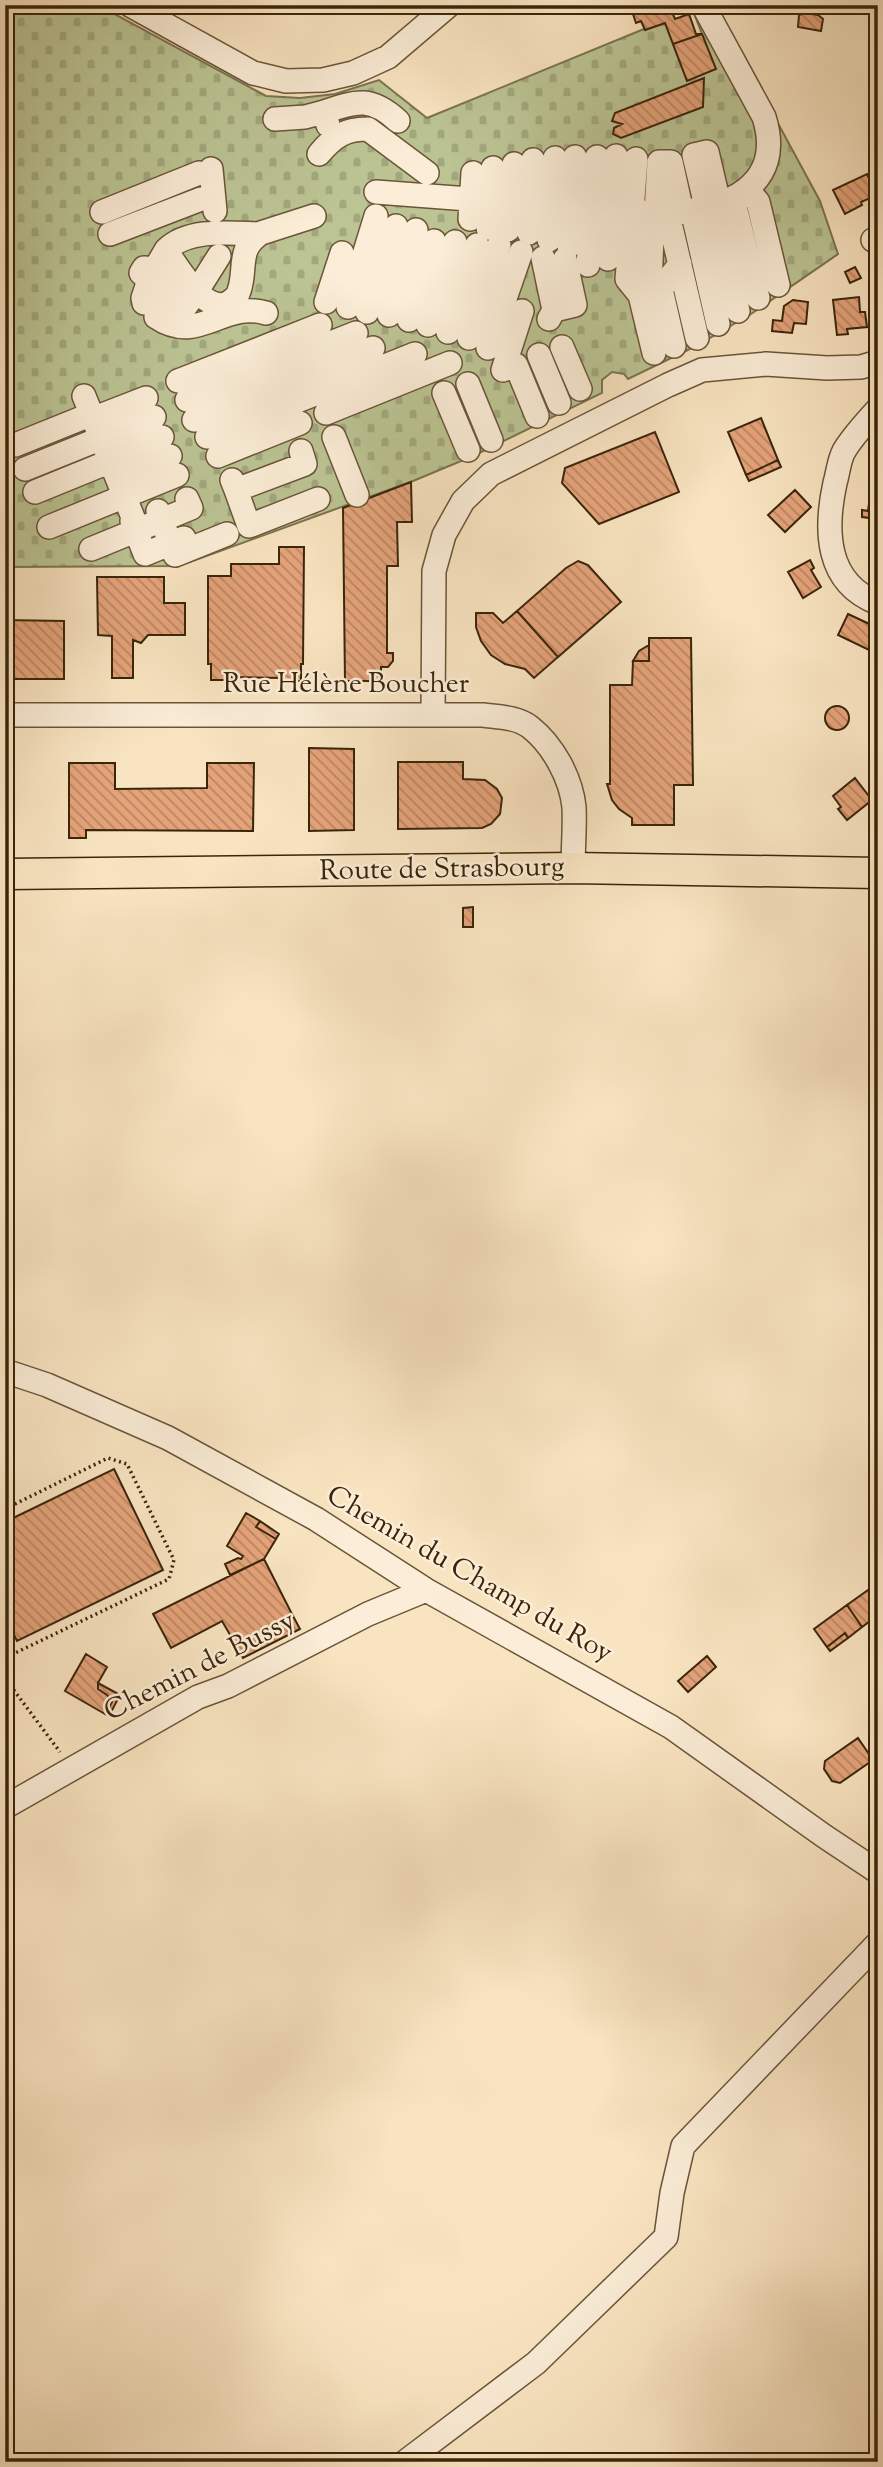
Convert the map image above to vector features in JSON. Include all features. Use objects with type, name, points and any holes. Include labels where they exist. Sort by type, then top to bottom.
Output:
[{"type":"main road","name":"Route de Strasbourg","points":[[5,874],[573,868],[878,873]]},
{"type":"street","points":[[130,5],[253,73],[286,81],[323,80],[352,73],[388,57],[449,5]]},
{"type":"street","points":[[408,322],[548,219],[753,183],[765,163],[768,151],[764,117],[703,5]]},
{"type":"street","points":[[275,119],[305,117],[355,102],[371,103],[398,121]]},
{"type":"street","points":[[324,112],[325,146],[344,131],[368,129],[427,173]]},
{"type":"street","points":[[548,219],[555,161]]},
{"type":"street","points":[[548,219],[555,161]]},
{"type":"street","points":[[552,315],[548,219],[555,161]]},
{"type":"street","points":[[408,322],[548,219],[555,161]]},
{"type":"street","points":[[408,322],[548,219],[555,161]]},
{"type":"street","points":[[208,189],[169,199],[148,247],[163,313],[191,318],[241,309],[266,313]]},
{"type":"street","points":[[376,192],[548,219],[680,264]]},
{"type":"street","points":[[408,322],[548,219],[758,202],[778,285]]},
{"type":"street","points":[[106,223],[148,247],[195,284],[214,304],[223,304],[236,297],[239,291],[244,256],[254,237],[314,216]]},
{"type":"street","points":[[548,219],[598,262]]},
{"type":"street","points":[[548,219],[627,279],[640,295],[664,350],[661,289],[680,264]]},
{"type":"street","points":[[548,219],[748,304]]},
{"type":"street","points":[[548,219],[718,324]]},
{"type":"street","points":[[148,247],[195,236],[259,234]]},
{"type":"street","points":[[148,247],[167,292],[195,284],[219,256]]},
{"type":"street","points":[[342,253],[408,322]]},
{"type":"street","points":[[680,264],[697,338]]},
{"type":"street","points":[[191,318],[195,284]]},
{"type":"street","points":[[522,311],[533,358],[559,403],[533,358]]},
{"type":"street","points":[[197,419],[320,325]]},
{"type":"street","points":[[197,419],[364,341]]},
{"type":"street","points":[[197,419],[415,354]]},
{"type":"street","points":[[433,714],[434,571],[444,535],[463,501],[491,474],[585,425],[702,370],[766,364],[861,367],[878,362]]},
{"type":"street","points":[[326,413],[450,363]]},
{"type":"street","points":[[462,386],[485,442],[462,386]]},
{"type":"street","points":[[878,409],[842,453],[833,492],[829,535],[834,563],[847,581],[869,600],[878,603]]},
{"type":"street","points":[[197,419],[300,423]]},
{"type":"street","points":[[341,435],[363,492]]},
{"type":"street","points":[[24,456],[52,444],[109,451],[162,436],[109,451],[55,504]]},
{"type":"street","points":[[109,451],[136,529]]},
{"type":"street","points":[[301,451],[305,464],[275,488],[250,526],[238,497],[275,488],[314,486]]},
{"type":"street","points":[[164,527],[191,509],[187,499]]},
{"type":"street","points":[[91,549],[136,529],[200,525]]},
{"type":"street","points":[[164,527],[175,555],[227,534]]},
{"type":"street","points":[[114,553],[136,529]]},
{"type":"street","name":"Rue Hélène Boucher","points":[[5,715],[433,714],[483,715],[510,719],[529,727],[548,747],[565,772],[574,806],[573,868]]},
{"type":"street","name":"Chemin du Champ du Roy","points":[[5,1371],[47,1385],[168,1438],[316,1519],[426,1590],[671,1727],[878,1872]]},
{"type":"street","name":"Chemin de Bussy","points":[[5,1807],[198,1697],[228,1686],[368,1614],[426,1590]]},
{"type":"street","points":[[405,2462],[536,2363],[666,2237],[672,2193],[683,2146],[878,1944]]},
{"type":"path","points":[[5,1509],[108,1458],[127,1464],[174,1560],[169,1578],[11,1656]]},
{"type":"path","points":[[5,1643],[11,1656],[10,1685],[71,1768]]},
{"type":"green space","points":[[5,5],[98,5],[266,96],[300,98],[335,94],[379,80],[427,118],[644,29],[665,23],[687,80],[715,69],[691,5],[714,5],[820,201],[838,254],[751,314],[696,346],[628,379],[624,374],[612,372],[602,380],[602,393],[473,456],[413,481],[179,566],[5,567]]},
{"type":"building","points":[[630,5],[669,5],[675,19],[689,14],[696,34],[702,34],[673,44],[665,23],[645,30],[641,21],[636,23]]},
{"type":"building","points":[[799,15],[818,15],[823,19],[821,31],[798,27]]},
{"type":"building","points":[[702,34],[716,69],[687,81],[673,44]]},
{"type":"building","points":[[704,78],[703,107],[621,138],[613,134],[614,128],[622,124],[612,121],[615,113]]},
{"type":"building","points":[[867,174],[877,195],[861,202],[862,205],[845,214],[833,190]]},
{"type":"building","points":[[855,267],[861,278],[850,283],[845,272]]},
{"type":"building","points":[[859,297],[860,312],[865,312],[867,327],[847,329],[848,334],[837,335],[833,300]]},
{"type":"building","points":[[793,300],[808,302],[806,324],[794,323],[792,333],[772,331],[773,320],[782,321],[784,306]]},
{"type":"building","points":[[761,418],[778,460],[746,475],[728,432]]},
{"type":"building","points":[[655,432],[679,492],[599,524],[562,483],[565,468]]},
{"type":"building","points":[[778,460],[781,467],[749,481],[746,475]]},
{"type":"building","points":[[411,482],[412,522],[397,522],[398,566],[387,566],[387,653],[393,653],[393,661],[388,667],[381,667],[381,681],[345,681],[343,508]]},
{"type":"building","points":[[871,489],[878,490],[878,519],[862,517],[862,510],[868,511]]},
{"type":"building","points":[[795,490],[811,507],[785,532],[768,515]]},
{"type":"building","points":[[279,547],[304,547],[301,681],[232,677],[233,680],[211,680],[211,664],[208,664],[208,576],[231,576],[231,564],[279,564]]},
{"type":"building","points":[[810,560],[814,568],[811,570],[821,587],[803,598],[788,572]]},
{"type":"building","points":[[578,561],[588,565],[621,602],[558,657],[517,611],[566,568]]},
{"type":"building","points":[[97,577],[164,577],[164,603],[185,603],[185,635],[148,635],[141,643],[133,640],[133,678],[112,678],[112,636],[98,635]]},
{"type":"building","points":[[517,611],[558,657],[534,678],[525,669],[505,664],[491,655],[481,641],[476,627],[476,613],[493,613],[503,623]]},
{"type":"building","points":[[848,614],[878,628],[869,650],[838,635]]},
{"type":"building","points":[[5,620],[64,621],[64,679],[7,679],[5,682]]},
{"type":"building","points":[[649,638],[691,638],[693,785],[674,785],[674,825],[632,825],[632,818],[612,800],[607,784],[610,784],[610,685],[632,685],[633,661],[649,661]]},
{"type":"building","points":[[649,645],[649,661],[633,661],[639,651]]},
{"type":"building","points":[[837,706],[846,709],[849,718],[846,727],[837,730],[828,727],[825,718],[828,709]]},
{"type":"building","points":[[309,748],[354,749],[354,830],[309,831]]},
{"type":"building","points":[[5,751],[14,751],[14,838],[5,838]]},
{"type":"building","points":[[398,762],[463,762],[463,779],[485,780],[497,789],[502,798],[500,814],[491,824],[482,828],[398,829]]},
{"type":"building","points":[[69,763],[115,763],[115,789],[207,788],[207,763],[254,763],[253,831],[86,830],[86,838],[69,838]]},
{"type":"building","points":[[855,778],[872,800],[847,820],[838,809],[841,807],[833,796]]},
{"type":"building","points":[[473,907],[473,927],[463,927],[463,908]]},
{"type":"building","points":[[114,1469],[163,1570],[17,1641],[5,1616],[5,1522]]},
{"type":"building","points":[[246,1513],[260,1521],[256,1527],[276,1539],[264,1559],[230,1575],[225,1564],[243,1556],[227,1546]]},
{"type":"building","points":[[260,1521],[279,1534],[276,1539],[256,1527]]},
{"type":"building","points":[[264,1559],[293,1616],[236,1645],[222,1621],[171,1648],[153,1614]]},
{"type":"building","points":[[878,1583],[878,1609],[875,1611],[878,1615],[862,1627],[847,1605]]},
{"type":"building","points":[[847,1605],[862,1627],[848,1638],[845,1633],[827,1647],[814,1629]]},
{"type":"building","points":[[293,1616],[300,1629],[243,1658],[236,1645]]},
{"type":"building","points":[[845,1633],[848,1638],[830,1651],[827,1647]]},
{"type":"building","points":[[86,1654],[107,1667],[98,1683],[98,1689],[112,1702],[105,1714],[65,1691]]},
{"type":"building","points":[[707,1656],[716,1667],[688,1692],[678,1681]]},
{"type":"building","points":[[98,1683],[120,1695],[109,1716],[105,1714],[112,1702],[98,1689]]},
{"type":"building","points":[[858,1738],[873,1760],[840,1783],[832,1781],[824,1769],[825,1761]]}]
